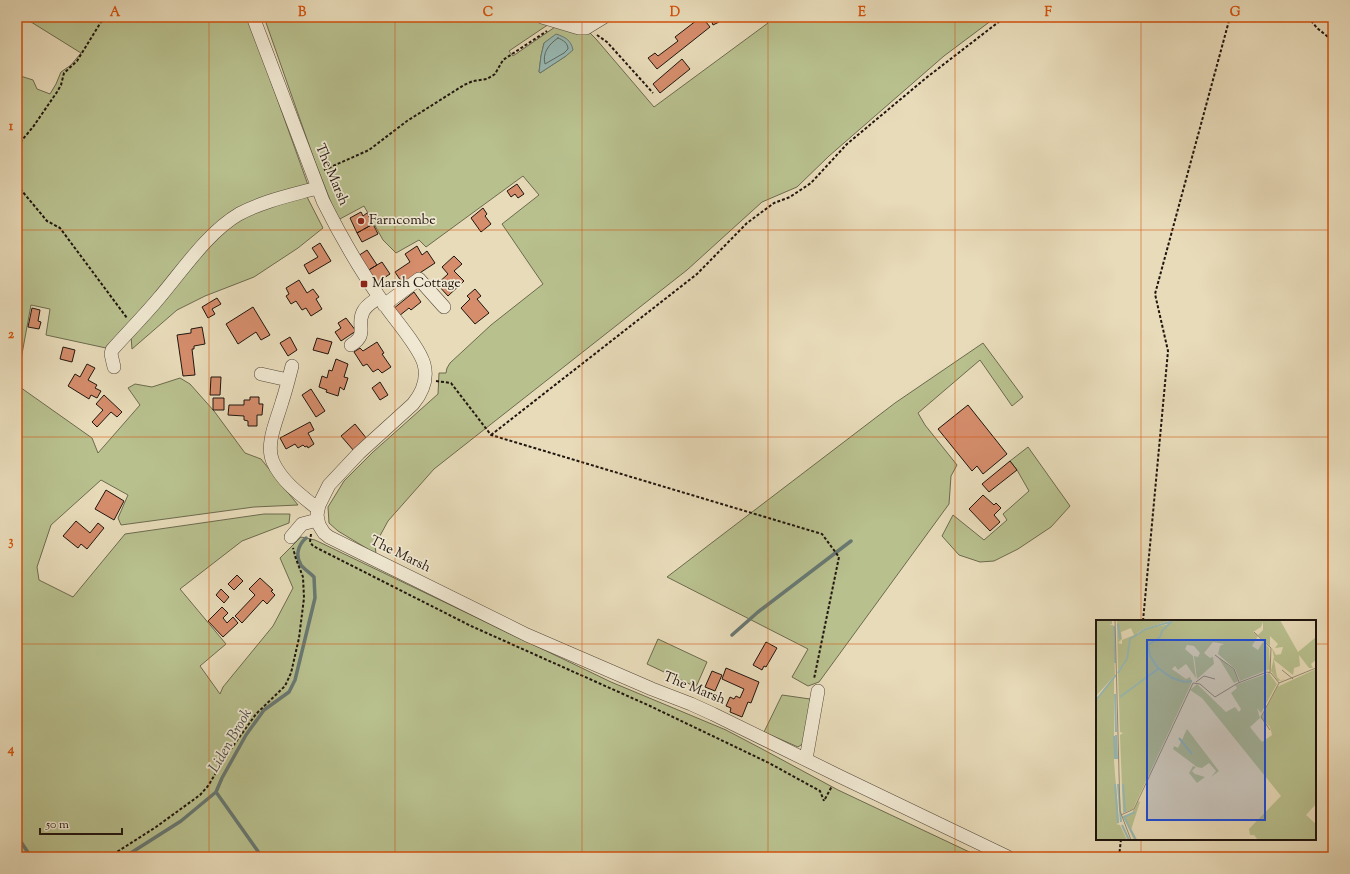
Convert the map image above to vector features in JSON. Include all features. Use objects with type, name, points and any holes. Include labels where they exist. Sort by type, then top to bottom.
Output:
[{"type":"street","name":"The Marsh","points":[[253,17],[312,176],[338,229],[382,301],[420,354],[424,367],[425,380]]},
{"type":"street","points":[[542,17],[579,28],[586,28],[604,17]]},
{"type":"street","points":[[114,367],[111,354],[112,350],[134,327],[200,249],[230,220],[263,204],[318,188]]},
{"type":"street","points":[[351,345],[358,340],[360,336],[361,318],[364,310],[382,301],[419,278],[444,306]]},
{"type":"street","name":"The Marsh","points":[[292,366],[272,438],[271,454],[273,462],[283,477],[318,518],[324,533],[329,537],[520,632],[652,689],[706,710],[1008,857]]},
{"type":"street","points":[[261,374],[288,380]]},
{"type":"street","points":[[291,537],[302,524],[318,518],[323,495],[329,485],[359,453],[405,413],[413,404],[425,380]]},
{"type":"street","points":[[806,759],[818,691]]},
{"type":"path","points":[[17,146],[57,92],[61,85],[64,73],[77,61],[104,17]]},
{"type":"path","points":[[491,435],[697,274],[746,223],[774,203],[790,197],[811,184],[847,144],[926,78],[1006,17]]},
{"type":"path","points":[[1143,620],[1168,351],[1155,294],[1230,17]]},
{"type":"path","points":[[1308,17],[1316,28],[1333,41]]},
{"type":"path","points":[[312,176],[369,150],[407,121],[464,85],[473,81],[487,79],[495,74],[503,60],[545,32],[557,22]]},
{"type":"path","points":[[586,28],[607,42],[653,93]]},
{"type":"path","points":[[17,185],[46,221],[60,228],[134,327]]},
{"type":"path","points":[[425,380],[452,383],[491,435],[822,534],[839,557],[813,685],[818,691]]},
{"type":"path","points":[[318,518],[311,533],[310,542],[313,546],[471,626],[650,706],[769,763],[820,791],[824,800],[838,775]]},
{"type":"path","points":[[109,856],[156,827],[200,795],[208,786],[228,753],[256,714],[285,686],[291,673],[299,638],[304,598],[303,577],[296,559],[291,537]]},
{"type":"path","points":[[1119,857],[1121,840]]},
{"type":"green space","points":[[23,17],[248,17],[308,185],[241,206],[106,348],[46,335],[50,309],[31,305],[17,381],[17,75],[33,80],[37,89],[50,94],[61,72],[71,65],[81,53]]},
{"type":"green space","points":[[264,17],[533,17],[549,24],[509,51],[513,56],[555,27],[588,31],[654,107],[768,23],[764,17],[996,17],[944,56],[829,156],[797,187],[762,202],[687,270],[434,469],[388,521],[375,545],[376,554],[338,531],[329,523],[328,507],[344,481],[373,452],[438,394],[439,373],[446,373],[450,363],[491,325],[543,284],[502,224],[539,195],[523,176],[426,247],[419,240],[396,253],[383,240],[364,206],[338,220],[315,162]],"holes":[[[552,38],[566,56],[540,73],[539,72],[544,43]]]},
{"type":"green space","points":[[306,195],[323,228],[298,248],[254,277],[205,296],[177,310],[132,349],[131,336],[206,247],[241,217]]},
{"type":"green space","points":[[983,343],[1023,397],[1012,406],[980,360],[918,413],[925,425],[957,465],[951,476],[949,504],[819,682],[808,686],[792,677],[808,649],[667,577],[895,403]]},
{"type":"green space","points":[[180,378],[190,384],[214,411],[245,453],[261,459],[298,505],[254,507],[121,525],[118,518],[128,495],[101,480],[51,525],[37,567],[39,580],[73,597],[125,534],[264,514],[290,514],[289,523],[242,541],[180,589],[226,644],[200,666],[220,694],[223,687],[273,626],[293,588],[280,558],[301,537],[315,540],[611,682],[726,730],[838,790],[980,857],[17,857],[17,385],[92,438],[98,453],[140,405],[128,388],[135,384],[152,387]]},
{"type":"green space","points":[[1028,447],[1070,506],[1051,527],[1018,549],[994,561],[980,562],[959,555],[942,536],[953,515],[984,540],[1007,520],[1003,514],[1029,491],[1010,461]]},
{"type":"green space","points":[[658,639],[707,662],[696,687],[647,664]]},
{"type":"green space","points":[[782,695],[810,699],[810,712],[804,743],[798,747],[764,732]]},
{"type":"water","points":[[556,34],[567,39],[573,50],[540,73],[541,56],[544,43]]},
{"type":"building","points":[[701,17],[710,27],[657,69],[648,58],[655,53],[658,56],[678,41],[675,37]]},
{"type":"building","points":[[710,17],[717,17],[719,22],[713,25]]},
{"type":"building","points":[[682,59],[690,69],[660,93],[653,84]]},
{"type":"building","points":[[517,184],[524,194],[518,198],[515,194],[511,197],[507,191]]},
{"type":"building","points":[[483,208],[487,214],[485,216],[491,224],[481,232],[471,218]]},
{"type":"building","name":"Farncombe","points":[[361,212],[363,216],[367,213],[373,224],[357,233],[350,218]]},
{"type":"building","points":[[373,224],[378,234],[362,242],[357,233]]},
{"type":"building","points":[[320,243],[331,261],[309,274],[304,265],[318,257],[312,248]]},
{"type":"building","points":[[417,246],[422,255],[427,251],[435,263],[403,284],[395,272],[410,262],[405,254]]},
{"type":"building","points":[[367,250],[377,265],[367,271],[358,256]]},
{"type":"building","points":[[454,256],[462,264],[454,271],[464,281],[448,296],[437,284],[448,274],[442,267]]},
{"type":"building","points":[[382,262],[390,274],[375,284],[367,271]]},
{"type":"building","points":[[299,280],[307,293],[313,289],[319,297],[316,299],[322,309],[311,316],[306,308],[302,310],[296,301],[291,304],[286,296],[289,294],[286,288]]},
{"type":"building","points":[[475,289],[481,296],[477,299],[489,313],[475,324],[461,308],[470,299],[467,296]]},
{"type":"building","points":[[414,292],[421,302],[411,310],[409,308],[399,316],[393,309]]},
{"type":"building","points":[[217,298],[221,304],[212,309],[215,314],[208,318],[202,307]]},
{"type":"building","points":[[253,307],[270,335],[261,340],[256,332],[238,344],[226,324]]},
{"type":"building","points":[[32,308],[40,310],[38,321],[41,322],[39,329],[28,327]]},
{"type":"building","points":[[346,318],[356,331],[341,341],[335,332],[341,328],[338,323]]},
{"type":"building","points":[[202,327],[205,344],[194,346],[194,349],[192,349],[195,375],[183,376],[177,335],[191,333],[191,329]]},
{"type":"building","points":[[290,337],[297,350],[288,356],[280,343]]},
{"type":"building","points":[[317,338],[332,342],[328,354],[313,350]]},
{"type":"building","points":[[377,342],[384,353],[382,354],[391,367],[382,373],[378,369],[373,372],[367,364],[363,366],[354,352],[360,348],[363,351]]},
{"type":"building","points":[[63,347],[75,350],[72,362],[60,359]]},
{"type":"building","points":[[336,359],[348,364],[344,377],[348,378],[344,390],[340,387],[338,396],[326,392],[327,390],[319,387],[322,376],[327,378],[329,370],[332,371]]},
{"type":"building","points":[[87,364],[95,368],[88,380],[97,385],[95,388],[101,391],[97,398],[91,395],[89,399],[68,386],[75,374],[80,377]]},
{"type":"building","points":[[211,377],[221,377],[220,395],[210,395]]},
{"type":"building","points":[[380,382],[388,395],[380,400],[372,388]]},
{"type":"building","points":[[311,389],[325,411],[316,417],[302,395]]},
{"type":"building","points":[[104,395],[122,412],[117,417],[111,412],[97,427],[92,422],[103,410],[96,404]]},
{"type":"building","points":[[250,397],[259,397],[259,404],[263,404],[262,415],[257,415],[257,426],[248,426],[248,421],[244,420],[244,416],[228,415],[229,405],[244,405],[244,400],[250,400]]},
{"type":"building","points":[[213,398],[224,398],[224,410],[213,410]]},
{"type":"building","points":[[968,405],[1007,454],[983,474],[977,466],[972,471],[938,429]]},
{"type":"building","points":[[310,422],[314,430],[308,433],[314,444],[308,448],[307,446],[305,447],[303,445],[298,448],[295,444],[286,449],[280,438]]},
{"type":"building","points":[[355,424],[367,439],[354,451],[341,436]]},
{"type":"building","points":[[1010,461],[1017,470],[989,492],[982,484]]},
{"type":"building","points":[[106,490],[124,501],[114,520],[95,509]]},
{"type":"building","points":[[983,495],[994,505],[996,503],[1001,508],[994,515],[1000,522],[990,531],[969,509]]},
{"type":"building","points":[[76,521],[90,533],[98,523],[104,528],[87,549],[81,544],[78,548],[63,536]]},
{"type":"building","points":[[237,575],[243,581],[234,590],[228,584]]},
{"type":"building","points":[[260,578],[273,590],[271,591],[275,595],[267,604],[263,600],[242,623],[235,616],[255,595],[249,589]]},
{"type":"building","points":[[221,589],[229,597],[224,603],[216,595]]},
{"type":"building","points":[[222,607],[228,613],[223,618],[227,623],[233,617],[238,623],[223,637],[208,621]]},
{"type":"building","points":[[766,642],[777,648],[766,667],[764,666],[762,670],[753,665]]},
{"type":"building","points":[[726,668],[759,682],[751,703],[748,702],[742,717],[730,712],[731,708],[726,706],[730,697],[734,699],[736,696],[740,698],[744,689],[722,679]]},
{"type":"building","points":[[712,671],[722,675],[715,691],[705,687]]},
{"type":"waterway","name":"Liden Brook","points":[[119,857],[126,856],[181,821],[216,792],[222,778],[246,735],[264,710],[289,692],[295,680],[315,598],[314,577],[301,565],[298,558],[299,547],[306,538]]},
{"type":"waterway","points":[[732,635],[758,612],[851,541]]},
{"type":"waterway","points":[[216,792],[262,857]]},
{"type":"waterway","name":"Liden Brook","points":[[17,836],[31,857]]},
{"type":"place","name":"Farncombe","points":[[361,221]]},
{"type":"place","name":"Marsh Cottage","points":[[364,284]]}]
